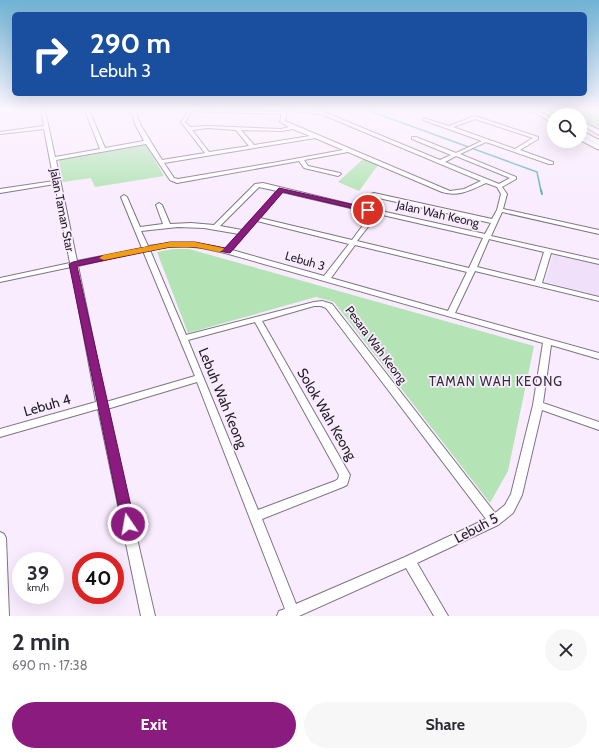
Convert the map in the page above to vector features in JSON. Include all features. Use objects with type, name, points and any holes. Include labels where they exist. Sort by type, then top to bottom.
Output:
[{"type":"main road","points":[[587,142],[599,148]]},
{"type":"street","name":"Jalan Taman Star","points":[[48,139],[102,405],[148,616]]},
{"type":"street","points":[[98,139],[103,150]]},
{"type":"street","points":[[146,139],[172,179],[178,181],[301,160],[349,150]]},
{"type":"street","points":[[196,139],[208,154]]},
{"type":"street","points":[[246,139],[253,147]]},
{"type":"street","points":[[162,162],[300,139]]},
{"type":"street","points":[[322,139],[448,193],[460,193],[486,180]]},
{"type":"street","points":[[386,139],[499,186],[504,194],[495,222],[450,315]]},
{"type":"street","points":[[416,139],[514,178],[511,181],[499,186]]},
{"type":"street","points":[[483,139],[551,163]]},
{"type":"street","points":[[515,150],[535,139]]},
{"type":"street","points":[[442,161],[487,140]]},
{"type":"street","points":[[52,159],[148,142]]},
{"type":"street","points":[[301,160],[306,167],[338,174]]},
{"type":"street","points":[[0,191],[57,182]]},
{"type":"street","name":"Jalan Wah Keong","points":[[217,226],[257,185],[263,185],[599,262]]},
{"type":"street","points":[[227,251],[281,190]]},
{"type":"street","points":[[359,208],[369,196],[374,195],[495,222]]},
{"type":"street","name":"Lebuh Wah Keong","points":[[124,197],[200,378],[255,516],[289,614]]},
{"type":"street","points":[[159,205],[167,225]]},
{"type":"street","points":[[500,210],[599,232]]},
{"type":"street","points":[[326,279],[376,212]]},
{"type":"street","points":[[256,219],[599,299]]},
{"type":"street","points":[[138,229],[167,225],[217,226],[244,233]]},
{"type":"street","name":"Lebuh 3","points":[[0,280],[170,244],[195,244],[227,251],[599,356]]},
{"type":"street","points":[[538,284],[548,250]]},
{"type":"street","name":"Pesara Wah Keong","points":[[183,339],[314,304],[322,303],[329,306],[494,521]]},
{"type":"street","name":"Solok Wah Keong","points":[[255,516],[339,484],[345,479],[345,475],[257,319]]},
{"type":"street","name":"Lebuh 5","points":[[289,614],[409,561],[494,521],[509,509],[516,495],[538,406],[547,342]]},
{"type":"street","name":"Lebuh 4","points":[[0,433],[200,378]]},
{"type":"street","points":[[538,406],[599,426]]},
{"type":"street","points":[[0,538],[2,616]]},
{"type":"street","points":[[409,561],[441,616]]},
{"type":"shaded area","points":[[553,255],[599,265],[599,296],[545,282]]},
{"type":"green space","points":[[146,145],[164,176],[95,187],[91,178],[63,182],[59,161],[62,159]]},
{"type":"green space","points":[[367,159],[378,165],[359,191],[338,182],[362,160]]},
{"type":"green space","points":[[173,249],[189,249],[534,346],[508,471],[490,503],[334,302],[316,297],[188,333],[157,252]]},
{"type":"waterway","points":[[446,139],[537,172],[541,191]]},
{"type":"waterway","points":[[541,190],[542,194]]},
{"type":"slow traffic","points":[[104,258],[170,244],[195,244],[220,249]]},
{"type":"district","name":"TAMAN WAH KEONG","points":[[496,381]]},
{"type":"route","points":[[128,524],[73,264],[170,244],[195,244],[227,251],[281,190],[368,210]]}]
